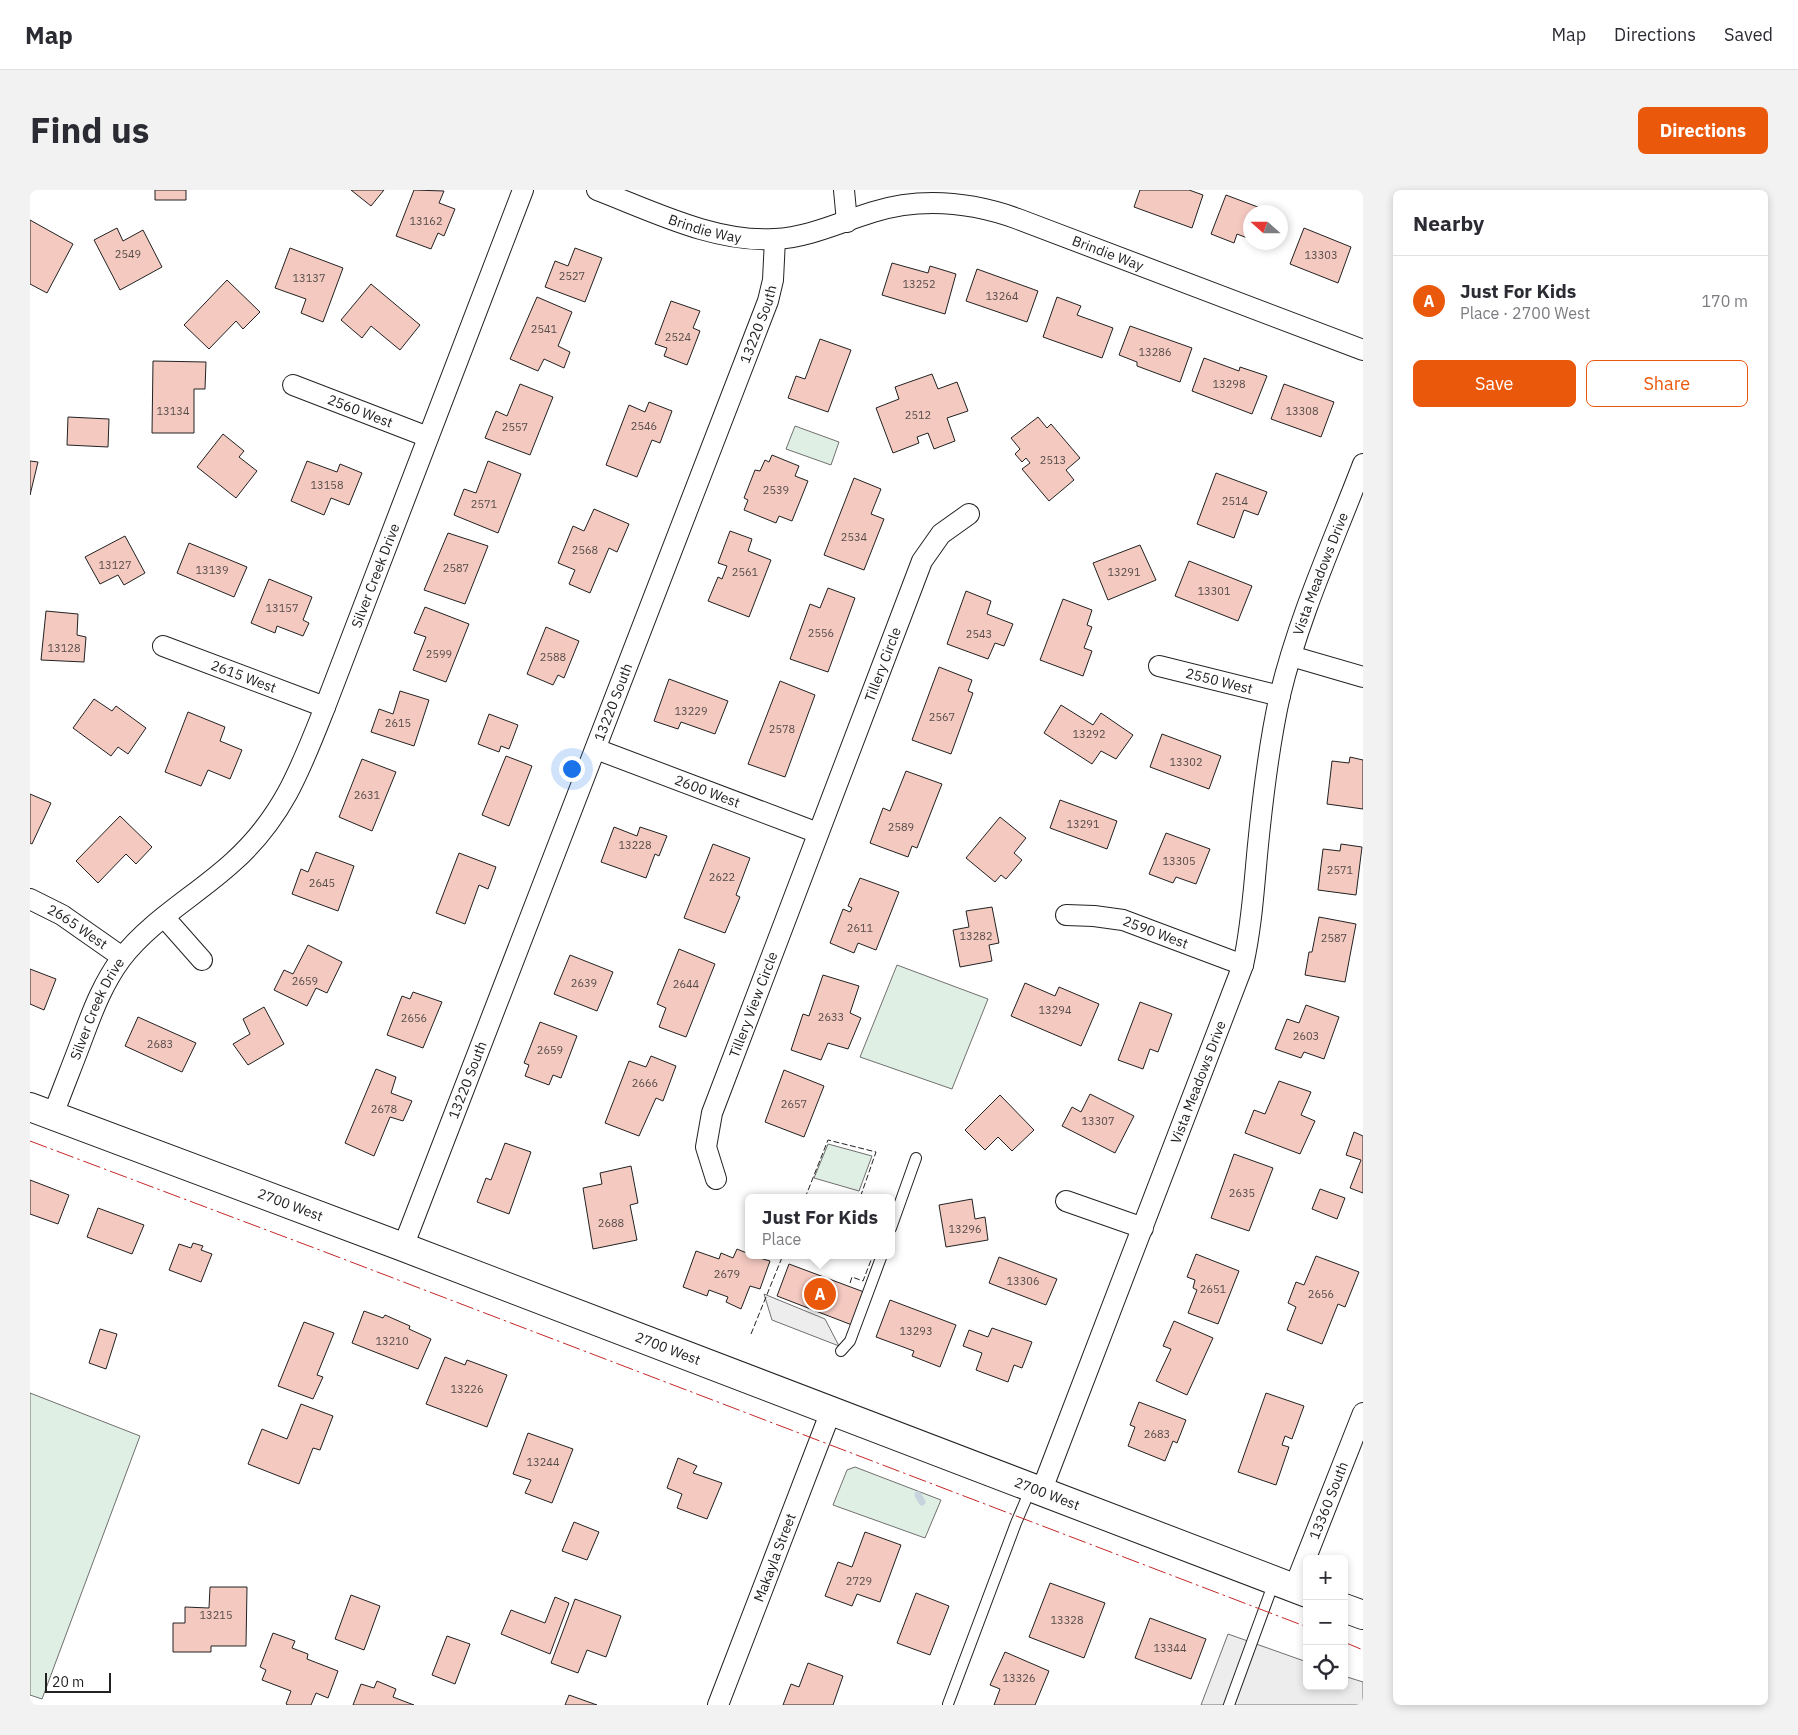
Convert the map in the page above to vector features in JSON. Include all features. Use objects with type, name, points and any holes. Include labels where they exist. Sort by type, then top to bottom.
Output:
[{"type":"main road","name":"2700 West","points":[[42,1111],[403,1247],[1292,1588]]},
{"type":"main road","points":[[1348,1609],[1363,1615]]},
{"type":"street","name":"Silver Creek Drive","points":[[42,1111],[109,976],[122,957],[164,917],[232,863],[265,828],[291,789],[302,767],[523,190]]},
{"type":"street","name":"Brindie Way","points":[[597,190],[709,231],[745,238],[775,239],[823,231],[874,212],[902,205],[921,203],[960,204],[980,207],[1018,219],[1363,350]]},
{"type":"street","points":[[844,190],[847,222]]},
{"type":"street","name":"13220 South","points":[[403,1247],[768,301],[773,280],[775,239]]},
{"type":"street","name":"2560 West","points":[[293,385],[428,437]]},
{"type":"street","name":"Vista Meadows Drive","points":[[1036,1490],[1143,1228],[1243,965],[1253,908],[1268,765],[1280,696],[1291,656],[1311,598],[1363,464]]},
{"type":"street","name":"Tillery Circle","points":[[818,833],[922,561],[941,534],[969,514]]},
{"type":"street","name":"2615 West","points":[[163,646],[325,707]]},
{"type":"street","points":[[1291,656],[1363,677]]},
{"type":"street","name":"2550 West","points":[[1159,666],[1280,696]]},
{"type":"street","name":"2600 West","points":[[596,749],[818,833]]},
{"type":"street","name":"Tillery View Circle","points":[[716,1179],[706,1147],[712,1113],[818,833]]},
{"type":"street","name":"2665 West","points":[[30,899],[69,920],[122,957]]},
{"type":"street","name":"2590 West","points":[[1066,915],[1123,920],[1243,965]]},
{"type":"street","points":[[164,917],[202,960]]},
{"type":"street","points":[[1066,1201],[1143,1228]]},
{"type":"street","name":"Makayla Street","points":[[718,1705],[831,1411]]},
{"type":"street","name":"13360 South","points":[[1292,1588],[1363,1413]]},
{"type":"lane","points":[[895,1217],[916,1158]]},
{"type":"lane","points":[[841,1352],[850,1342],[881,1259]]},
{"type":"lane","points":[[948,1704],[1016,1523],[1036,1490]]},
{"type":"lane","points":[[1229,1705],[1292,1588]]},
{"type":"green space","points":[[795,426],[839,442],[831,465],[786,449]]},
{"type":"green space","points":[[897,965],[988,999],[952,1089],[860,1057]]},
{"type":"green space","points":[[828,1144],[872,1156],[859,1191],[814,1178]]},
{"type":"green space","points":[[30,1393],[140,1436],[42,1699],[30,1695]]},
{"type":"green space","points":[[855,1467],[941,1500],[925,1538],[833,1505],[847,1470]]},
{"type":"shaded area","points":[[764,1294],[825,1319],[839,1346],[772,1320]]},
{"type":"shaded area","points":[[1228,1634],[1303,1661],[1303,1690],[1348,1690],[1348,1677],[1363,1682],[1363,1705],[1201,1705]]},
{"type":"building","points":[[155,190],[186,190],[186,200],[155,200]]},
{"type":"building","points":[[351,190],[384,190],[371,206]]},
{"type":"building","points":[[414,190],[444,191],[439,203],[455,209],[444,236],[438,233],[431,249],[396,236]]},
{"type":"building","points":[[1140,190],[1189,190],[1203,195],[1192,228],[1134,207]]},
{"type":"building","points":[[1226,195],[1252,205],[1243,205],[1243,236],[1237,234],[1234,243],[1211,234]]},
{"type":"building","points":[[30,220],[73,244],[47,293],[30,284]]},
{"type":"building","points":[[117,228],[123,241],[143,230],[162,267],[120,290],[94,240]]},
{"type":"building","points":[[1304,228],[1351,247],[1338,283],[1290,264]]},
{"type":"building","points":[[290,248],[343,268],[323,322],[301,313],[306,299],[275,288]]},
{"type":"building","points":[[575,248],[602,258],[585,302],[545,287],[555,261],[568,266]]},
{"type":"building","points":[[892,263],[928,273],[930,266],[956,274],[945,314],[882,295]]},
{"type":"building","points":[[977,269],[1038,291],[1027,322],[966,301]]},
{"type":"building","points":[[227,280],[260,312],[243,329],[236,321],[209,349],[184,325]]},
{"type":"building","points":[[371,284],[420,325],[400,350],[371,326],[362,338],[341,320]]},
{"type":"building","points":[[537,297],[572,312],[558,346],[570,352],[564,368],[544,359],[538,371],[510,359]]},
{"type":"building","points":[[1057,297],[1081,306],[1077,315],[1113,328],[1102,358],[1043,337]]},
{"type":"building","points":[[671,301],[700,311],[693,328],[700,331],[687,365],[664,356],[667,348],[655,344]]},
{"type":"building","points":[[1130,326],[1192,348],[1180,382],[1137,366],[1137,362],[1119,355]]},
{"type":"building","points":[[820,339],[851,350],[828,412],[788,398],[796,376],[805,379]]},
{"type":"building","points":[[1204,358],[1239,371],[1240,367],[1267,376],[1252,414],[1192,391]]},
{"type":"building","points":[[153,361],[206,362],[205,389],[194,389],[194,433],[152,433]]},
{"type":"building","points":[[932,374],[938,389],[957,382],[968,411],[947,418],[955,441],[934,449],[928,433],[917,437],[919,443],[893,453],[876,408],[899,399],[895,387]]},
{"type":"building","points":[[520,384],[553,397],[530,455],[485,438],[496,411],[507,416]]},
{"type":"building","points":[[1284,384],[1334,402],[1321,437],[1271,419]]},
{"type":"building","points":[[649,402],[672,411],[660,443],[652,440],[637,477],[606,465],[629,405],[645,412]]},
{"type":"building","points":[[68,417],[109,419],[108,447],[67,445]]},
{"type":"building","points":[[1038,417],[1047,428],[1051,424],[1080,458],[1066,470],[1074,480],[1049,501],[1022,469],[1030,463],[1026,458],[1022,462],[1015,454],[1020,449],[1011,438]]},
{"type":"building","points":[[223,434],[244,451],[239,457],[257,471],[236,498],[197,467]]},
{"type":"building","points":[[772,455],[799,466],[795,476],[808,481],[792,521],[779,516],[776,523],[744,510],[748,500],[744,498],[755,470],[760,471],[765,460],[769,462]]},
{"type":"building","points":[[30,461],[38,462],[30,495]]},
{"type":"building","points":[[307,461],[337,472],[340,464],[362,473],[349,505],[331,498],[324,515],[291,501]]},
{"type":"building","points":[[488,461],[521,474],[498,533],[454,515],[464,489],[476,493]]},
{"type":"building","points":[[1216,473],[1267,492],[1258,515],[1244,510],[1234,538],[1197,524]]},
{"type":"building","points":[[854,478],[881,489],[871,514],[884,519],[864,570],[824,555]]},
{"type":"building","points":[[594,509],[629,524],[617,552],[609,548],[590,593],[569,584],[575,570],[558,563],[573,526],[584,531]]},
{"type":"building","points":[[730,531],[752,539],[748,551],[771,560],[749,617],[708,601],[718,577],[722,579],[727,566],[718,563]]},
{"type":"building","points":[[448,533],[488,546],[465,604],[424,590]]},
{"type":"building","points":[[125,536],[145,573],[124,585],[118,575],[100,584],[85,557]]},
{"type":"building","points":[[189,543],[247,567],[234,597],[177,573]]},
{"type":"building","points":[[1140,545],[1156,580],[1108,600],[1093,563]]},
{"type":"building","points":[[1189,561],[1252,586],[1238,621],[1175,596]]},
{"type":"building","points":[[269,579],[312,597],[303,620],[309,623],[303,636],[277,626],[275,633],[251,623]]},
{"type":"building","points":[[828,588],[855,598],[828,672],[790,659],[810,604],[820,608]]},
{"type":"building","points":[[966,591],[991,601],[987,614],[1013,624],[1004,646],[995,643],[988,659],[947,644]]},
{"type":"building","points":[[1063,599],[1092,610],[1087,625],[1092,627],[1084,648],[1092,651],[1083,676],[1040,660]]},
{"type":"building","points":[[425,607],[469,624],[446,682],[413,670],[426,637],[414,633]]},
{"type":"building","points":[[46,611],[78,614],[77,635],[86,637],[84,662],[41,660]]},
{"type":"building","points":[[546,627],[579,641],[564,678],[558,675],[553,685],[527,674]]},
{"type":"building","points":[[939,667],[972,680],[968,691],[973,693],[951,754],[912,740]]},
{"type":"building","points":[[669,679],[728,701],[715,734],[681,722],[678,729],[654,721]]},
{"type":"building","points":[[780,681],[815,695],[785,777],[748,764]]},
{"type":"building","points":[[400,691],[429,700],[414,746],[371,732],[379,709],[393,714]]},
{"type":"building","points":[[94,699],[112,711],[116,706],[146,728],[128,754],[118,747],[111,756],[73,728]]},
{"type":"building","points":[[1061,705],[1093,725],[1101,713],[1133,735],[1116,759],[1101,751],[1092,764],[1044,733]]},
{"type":"building","points":[[188,712],[225,727],[220,741],[242,750],[230,779],[208,770],[201,786],[165,772]]},
{"type":"building","points":[[489,714],[518,725],[509,749],[501,746],[499,752],[478,744]]},
{"type":"building","points":[[1162,734],[1221,756],[1209,789],[1150,767]]},
{"type":"building","points":[[506,756],[532,766],[509,826],[482,815]]},
{"type":"building","points":[[1350,757],[1363,760],[1363,809],[1327,804],[1332,761],[1349,763]]},
{"type":"building","points":[[362,759],[396,772],[372,831],[339,817]]},
{"type":"building","points":[[906,771],[942,784],[917,848],[912,846],[908,857],[870,843],[883,808],[890,811]]},
{"type":"building","points":[[30,794],[51,803],[32,844],[30,843]]},
{"type":"building","points":[[1060,800],[1117,821],[1107,849],[1050,828]]},
{"type":"building","points":[[120,816],[152,847],[136,864],[126,854],[98,883],[76,861]]},
{"type":"building","points":[[1000,817],[1026,838],[1014,853],[1022,860],[1006,879],[1001,875],[995,882],[966,858]]},
{"type":"building","points":[[614,827],[637,836],[640,827],[667,836],[659,856],[655,854],[646,878],[601,862]]},
{"type":"building","points":[[1166,833],[1210,849],[1196,884],[1176,877],[1173,883],[1149,874]]},
{"type":"building","points":[[713,844],[750,858],[736,895],[740,897],[725,933],[684,918]]},
{"type":"building","points":[[1341,844],[1362,847],[1356,895],[1318,890],[1323,849],[1340,851]]},
{"type":"building","points":[[316,852],[354,866],[338,911],[292,894],[301,869],[308,872]]},
{"type":"building","points":[[459,853],[496,867],[488,889],[479,885],[465,924],[436,913]]},
{"type":"building","points":[[860,878],[899,892],[876,950],[858,943],[854,953],[830,943],[843,909],[850,912],[852,908],[848,906]]},
{"type":"building","points":[[992,907],[999,943],[989,945],[992,961],[960,967],[953,930],[969,927],[966,911]]},
{"type":"building","points":[[1319,917],[1356,924],[1345,982],[1305,975],[1309,952],[1312,952]]},
{"type":"building","points":[[308,945],[342,962],[327,993],[316,988],[307,1006],[274,990],[284,970],[293,974]]},
{"type":"building","points":[[679,949],[715,964],[686,1037],[659,1027],[666,1008],[657,1004]]},
{"type":"building","points":[[570,955],[613,972],[597,1011],[554,994]]},
{"type":"building","points":[[30,969],[56,979],[44,1010],[30,1004]]},
{"type":"building","points":[[823,975],[859,986],[850,1013],[861,1018],[848,1049],[828,1043],[821,1060],[791,1050],[803,1014],[809,1016]]},
{"type":"building","points":[[1025,983],[1055,996],[1059,987],[1099,1004],[1081,1046],[1011,1016]]},
{"type":"building","points":[[413,992],[442,1002],[423,1048],[387,1035],[402,996],[410,999]]},
{"type":"building","points":[[1140,1002],[1172,1014],[1158,1052],[1150,1049],[1143,1069],[1118,1060]]},
{"type":"building","points":[[1306,1005],[1339,1017],[1324,1059],[1304,1052],[1301,1058],[1275,1049],[1287,1019],[1299,1023]]},
{"type":"building","points":[[264,1007],[284,1044],[248,1065],[233,1044],[250,1034],[243,1019]]},
{"type":"building","points":[[138,1017],[196,1043],[182,1072],[125,1046]]},
{"type":"building","points":[[540,1022],[577,1036],[561,1078],[553,1075],[549,1085],[525,1076],[529,1065],[524,1063]]},
{"type":"building","points":[[651,1056],[676,1066],[663,1101],[656,1098],[639,1136],[605,1123],[629,1061],[646,1067]]},
{"type":"building","points":[[376,1069],[396,1077],[391,1093],[412,1101],[403,1121],[390,1117],[374,1156],[345,1143]]},
{"type":"building","points":[[784,1070],[824,1086],[804,1137],[765,1122]]},
{"type":"building","points":[[1279,1081],[1311,1092],[1301,1115],[1315,1121],[1300,1154],[1245,1133],[1254,1110],[1265,1114]]},
{"type":"building","points":[[1090,1094],[1134,1116],[1115,1153],[1062,1126],[1072,1107],[1081,1112]]},
{"type":"building","points":[[1000,1095],[1034,1130],[1012,1151],[998,1137],[985,1150],[965,1130]]},
{"type":"building","points":[[1354,1132],[1363,1136],[1363,1193],[1350,1188],[1361,1160],[1346,1155]]},
{"type":"building","points":[[505,1143],[531,1152],[509,1214],[477,1202],[486,1178],[491,1180]]},
{"type":"building","points":[[1234,1154],[1273,1168],[1249,1231],[1211,1218]]},
{"type":"building","points":[[631,1166],[638,1203],[630,1205],[637,1240],[593,1249],[583,1188],[602,1184],[600,1173]]},
{"type":"building","points":[[30,1180],[69,1195],[58,1224],[30,1214]]},
{"type":"building","points":[[1320,1189],[1345,1198],[1337,1219],[1312,1209]]},
{"type":"building","points":[[972,1199],[975,1219],[985,1217],[988,1240],[946,1247],[939,1205]]},
{"type":"building","points":[[98,1208],[144,1225],[132,1254],[87,1237]]},
{"type":"building","points":[[193,1243],[203,1246],[201,1250],[212,1254],[201,1282],[169,1270],[179,1244],[191,1248]]},
{"type":"building","points":[[737,1249],[745,1252],[745,1259],[770,1261],[760,1289],[750,1286],[741,1309],[726,1302],[728,1297],[709,1290],[707,1296],[683,1287],[696,1251],[719,1259],[721,1253],[733,1258]]},
{"type":"building","points":[[1196,1254],[1239,1271],[1218,1324],[1188,1313],[1197,1290],[1193,1288],[1195,1280],[1187,1277]]},
{"type":"building","points":[[1316,1256],[1359,1272],[1345,1307],[1338,1304],[1322,1344],[1287,1330],[1296,1307],[1288,1303],[1296,1282],[1304,1285]]},
{"type":"building","points":[[999,1257],[1057,1279],[1046,1305],[989,1283]]},
{"type":"building","points":[[789,1264],[864,1292],[852,1325],[777,1296]]},
{"type":"building","points":[[890,1300],[956,1325],[940,1367],[912,1356],[914,1351],[876,1337]]},
{"type":"building","points":[[364,1311],[383,1318],[385,1315],[410,1326],[409,1329],[431,1339],[418,1369],[352,1343]]},
{"type":"building","points":[[1174,1321],[1213,1338],[1187,1395],[1156,1381],[1171,1349],[1163,1346]]},
{"type":"building","points":[[304,1322],[334,1333],[317,1375],[323,1377],[313,1399],[278,1386]]},
{"type":"building","points":[[992,1328],[1032,1342],[1022,1368],[1014,1365],[1008,1382],[976,1370],[982,1353],[963,1346],[969,1330],[988,1337]]},
{"type":"building","points":[[100,1329],[117,1334],[106,1369],[89,1363]]},
{"type":"building","points":[[445,1357],[465,1365],[467,1360],[507,1375],[487,1427],[426,1404]]},
{"type":"building","points":[[1266,1393],[1304,1406],[1292,1439],[1285,1436],[1282,1445],[1289,1447],[1276,1485],[1238,1472]]},
{"type":"building","points":[[1139,1402],[1186,1420],[1177,1443],[1173,1441],[1165,1461],[1128,1446],[1135,1427],[1130,1425]]},
{"type":"building","points":[[301,1404],[333,1416],[320,1450],[313,1448],[299,1484],[248,1464],[262,1429],[287,1439]]},
{"type":"building","points":[[528,1433],[573,1449],[552,1503],[525,1493],[531,1480],[513,1474]]},
{"type":"building","points":[[678,1458],[697,1466],[693,1473],[722,1483],[707,1519],[677,1508],[682,1494],[667,1488]]},
{"type":"building","points":[[574,1522],[599,1532],[587,1560],[562,1551]]},
{"type":"building","points":[[865,1532],[901,1545],[880,1602],[857,1594],[852,1606],[825,1596],[838,1562],[852,1567]]},
{"type":"building","points":[[1050,1583],[1105,1603],[1084,1658],[1029,1637]]},
{"type":"building","points":[[210,1587],[247,1587],[246,1646],[211,1646],[211,1652],[173,1652],[173,1623],[185,1623],[185,1607],[209,1608]]},
{"type":"building","points":[[916,1593],[949,1606],[930,1655],[897,1643]]},
{"type":"building","points":[[351,1595],[380,1606],[364,1650],[335,1639]]},
{"type":"building","points":[[555,1597],[569,1603],[550,1654],[501,1634],[511,1610],[545,1623]]},
{"type":"building","points":[[575,1599],[621,1616],[606,1657],[587,1650],[578,1673],[551,1663]]},
{"type":"building","points":[[1150,1618],[1206,1639],[1191,1679],[1135,1658]]},
{"type":"building","points":[[273,1633],[295,1641],[292,1648],[308,1654],[307,1659],[338,1671],[328,1698],[316,1693],[311,1705],[288,1705],[286,1704],[291,1691],[262,1680],[266,1670],[260,1667]]},
{"type":"building","points":[[447,1636],[470,1644],[455,1684],[432,1675]]},
{"type":"building","points":[[1005,1652],[1049,1671],[1035,1705],[994,1705],[1000,1689],[990,1685]]},
{"type":"building","points":[[808,1663],[843,1676],[833,1705],[783,1705],[791,1684],[799,1687]]},
{"type":"building","points":[[377,1681],[396,1689],[393,1697],[414,1705],[353,1705],[361,1684],[374,1688]]},
{"type":"building","points":[[569,1695],[597,1705],[565,1705]]},
{"type":"waterway","points":[[918,1495],[922,1502]]},
{"type":"fence","points":[[807,1194],[828,1140],[876,1152],[861,1194]]},
{"type":"fence","points":[[751,1334],[781,1259]]},
{"type":"fence","points":[[850,1283],[852,1277],[863,1281],[871,1259]]},
{"type":"power","points":[[30,1141],[1303,1625]]},
{"type":"power","points":[[1348,1644],[1363,1650]]},
{"type":"place","name":"Just For Kids","points":[[820,1294]]}]
